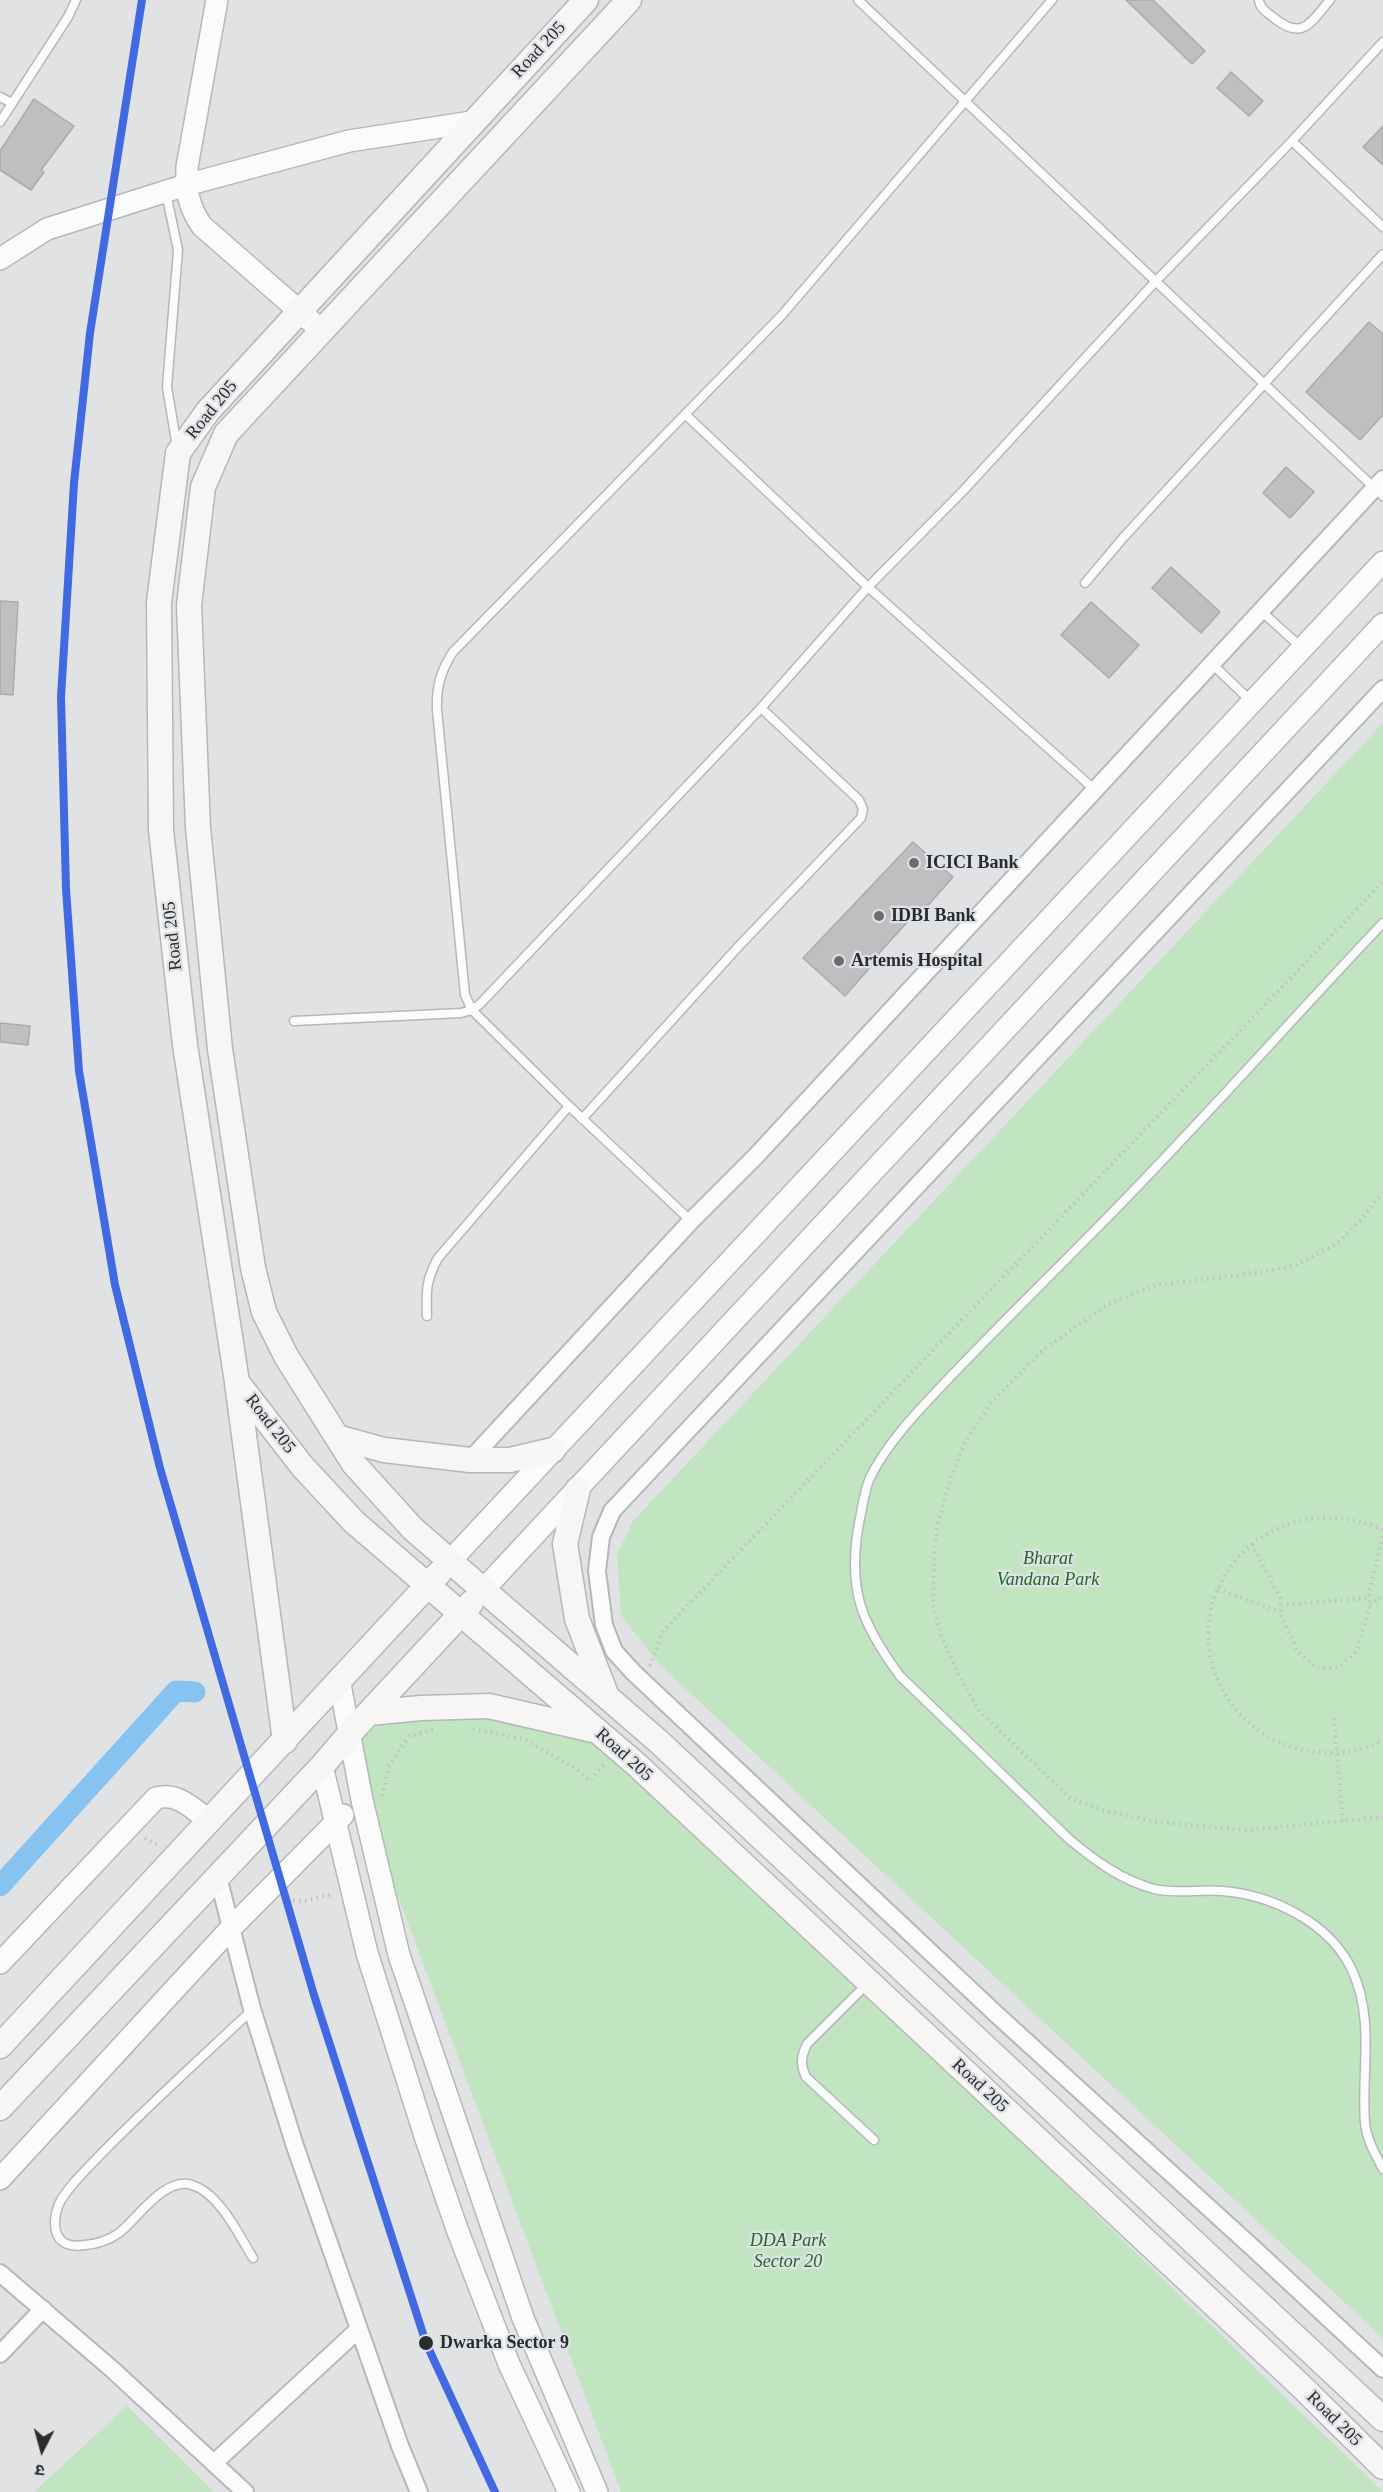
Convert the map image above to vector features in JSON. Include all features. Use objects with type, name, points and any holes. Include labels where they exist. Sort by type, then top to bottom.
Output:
[{"type":"main road","name":"Road 205","points":[[586,0],[207,411],[178,453],[159,602],[161,830],[185,1045],[237,1382],[309,1474],[354,1522],[617,1748],[1292,2377],[1383,2467]]},
{"type":"main road","name":"Road 205","points":[[629,0],[226,434],[203,487],[189,605],[198,828],[220,1049],[253,1268],[264,1312],[286,1356],[354,1464],[413,1529],[658,1741],[1383,2419]]},
{"type":"main road","points":[[237,1382],[285,1741]]},
{"type":"main road","points":[[337,1437],[384,1450],[470,1460],[510,1460],[553,1450]]},
{"type":"main road","points":[[578,1489],[565,1544],[577,1619],[607,1697]]},
{"type":"main road","points":[[0,2046],[450,1561]]},
{"type":"main road","points":[[0,2108],[322,1766],[483,1590]]},
{"type":"main road","points":[[369,1713],[421,1708],[489,1706],[598,1732]]},
{"type":"street","points":[[217,0],[200,90],[186,185],[191,210],[202,226],[322,331]]},
{"type":"street","points":[[0,259],[47,229],[186,185],[349,141],[472,122]]},
{"type":"street","points":[[470,1460],[691,1221],[755,1157],[1261,611],[1380,487]]},
{"type":"street","points":[[450,1561],[1383,562]]},
{"type":"street","points":[[483,1590],[1383,624]]},
{"type":"street","points":[[1383,689],[612,1511],[601,1537],[597,1570],[604,1625],[614,1651],[652,1690],[996,2014],[1383,2369]]},
{"type":"street","points":[[339,1679],[371,1802],[399,1955],[523,2318],[597,2492]]},
{"type":"street","points":[[322,1766],[367,1953],[458,2229],[509,2364],[569,2492]]},
{"type":"street","points":[[0,1963],[156,1798],[167,1795],[178,1799],[210,1821]]},
{"type":"street","points":[[0,2179],[261,1897],[336,1821],[371,1802]]},
{"type":"street","points":[[218,1877],[252,2009],[295,2146],[400,2446],[419,2492]]},
{"type":"street","points":[[0,2273],[43,2309],[245,2492]]},
{"type":"street","points":[[0,2354],[43,2309]]},
{"type":"street","points":[[214,2463],[359,2329]]},
{"type":"lane","points":[[0,122],[68,17],[76,0]]},
{"type":"lane","points":[[858,0],[1264,384],[1380,487]]},
{"type":"lane","points":[[691,1221],[569,1107],[472,1010],[465,995],[436,691],[444,665],[453,652],[584,515],[686,415],[782,315],[1052,0]]},
{"type":"lane","points":[[1259,0],[1262,8],[1287,28],[1293,30],[1309,24],[1330,0]]},
{"type":"lane","points":[[294,1021],[460,1013],[472,1010],[762,708],[868,587],[963,491],[1156,281],[1292,141],[1383,42]]},
{"type":"lane","points":[[0,97],[12,103]]},
{"type":"lane","points":[[1292,141],[1383,227]]},
{"type":"lane","points":[[166,192],[178,250],[167,398],[178,453]]},
{"type":"lane","points":[[1085,583],[1123,538],[1383,254]]},
{"type":"lane","points":[[686,415],[868,587],[1095,790]]},
{"type":"lane","points":[[1261,611],[1303,648]]},
{"type":"lane","points":[[1212,664],[1252,702]]},
{"type":"lane","points":[[582,1119],[739,946],[861,818],[862,809],[859,800],[762,708]]},
{"type":"lane","points":[[1383,923],[1140,1185],[916,1413],[881,1460],[869,1481],[855,1543],[854,1568],[857,1594],[864,1620],[900,1676],[1069,1839],[1098,1863],[1155,1889],[1245,1894],[1271,1903],[1324,1932],[1340,1947],[1353,1972],[1363,2006],[1367,2058],[1365,2123],[1372,2150],[1383,2169]]},
{"type":"lane","points":[[427,1316],[426,1287],[429,1274],[438,1258],[569,1107]]},
{"type":"lane","points":[[869,1982],[807,2044],[802,2055],[801,2066],[806,2077],[874,2140]]},
{"type":"lane","points":[[252,2009],[123,2131],[85,2171],[60,2203],[55,2222],[57,2234],[64,2243],[79,2246],[100,2243],[119,2233],[160,2194],[177,2184],[192,2185],[220,2206],[253,2258]]},
{"type":"path","points":[[652,1690],[649,1668],[663,1630],[1383,882]]},
{"type":"path","points":[[1383,1192],[1361,1220],[1335,1244],[1296,1265],[1263,1272],[1156,1285],[1108,1304],[1043,1350],[993,1402],[964,1444],[952,1474],[940,1516],[934,1557],[933,1605],[941,1635],[959,1676],[980,1712],[1071,1799],[1102,1810],[1156,1822],[1235,1830],[1383,1817]]},
{"type":"path","points":[[1252,1544],[1280,1598],[1281,1612],[1298,1652],[1315,1667],[1329,1668],[1339,1667],[1356,1652],[1371,1605],[1369,1592],[1383,1532],[1346,1518],[1323,1516],[1278,1527],[1252,1544],[1227,1572],[1218,1588],[1210,1615],[1209,1638],[1212,1660],[1219,1683],[1230,1703],[1245,1720],[1264,1735],[1285,1746],[1308,1752],[1337,1753],[1355,1750],[1383,1740]]},
{"type":"path","points":[[1218,1588],[1281,1612]]},
{"type":"path","points":[[1371,1605],[1383,1596]]},
{"type":"path","points":[[1280,1605],[1370,1598]]},
{"type":"path","points":[[1334,1718],[1343,1822]]},
{"type":"path","points":[[371,1802],[409,1736],[442,1728]]},
{"type":"path","points":[[463,1728],[524,1739],[575,1768],[590,1781],[617,1748]]},
{"type":"path","points":[[136,1832],[176,1857]]},
{"type":"path","points":[[261,1897],[305,1901],[352,1888]]},
{"type":"green space","name":"Bharat Vandana Park","points":[[1383,723],[1383,2338],[658,1663],[621,1615],[617,1555],[633,1521]]},
{"type":"green space","name":"DDA Park Sector 20","points":[[421,1708],[598,1732],[1383,2492],[621,2492],[362,1800],[351,1732]]},
{"type":"green space","points":[[127,2406],[214,2492],[34,2492]]},
{"type":"building","points":[[1126,0],[1153,0],[1205,51],[1192,64]]},
{"type":"building","points":[[1231,72],[1263,101],[1249,116],[1217,88]]},
{"type":"building","points":[[34,99],[74,126],[41,170],[44,172],[31,190],[0,170],[0,151]]},
{"type":"building","points":[[1383,126],[1383,165],[1363,147]]},
{"type":"building","points":[[1369,322],[1383,334],[1383,415],[1360,440],[1306,392]]},
{"type":"building","points":[[1286,467],[1314,492],[1290,518],[1263,493]]},
{"type":"building","points":[[1171,567],[1220,612],[1201,633],[1152,588]]},
{"type":"building","points":[[0,601],[18,602],[13,695],[0,694]]},
{"type":"building","points":[[1091,602],[1139,645],[1109,678],[1061,635]]},
{"type":"building","points":[[913,842],[953,877],[924,910],[921,907],[872,961],[874,963],[845,996],[803,958]]},
{"type":"building","points":[[0,1023],[30,1026],[28,1045],[0,1042]]},
{"type":"waterway","points":[[0,1886],[176,1691],[195,1692]]},
{"type":"transit line","points":[[142,0],[90,333],[74,483],[61,697],[66,889],[79,1071],[115,1285],[160,1468],[314,1995],[426,2343],[495,2492]]},
{"type":"place","name":"ICICI Bank","points":[[914,863]]},
{"type":"place","name":"IDBI Bank","points":[[879,916]]},
{"type":"place","name":"Artemis Hospital","points":[[839,961]]},
{"type":"place","name":"Dwarka Sector 9","points":[[426,2343]]}]
